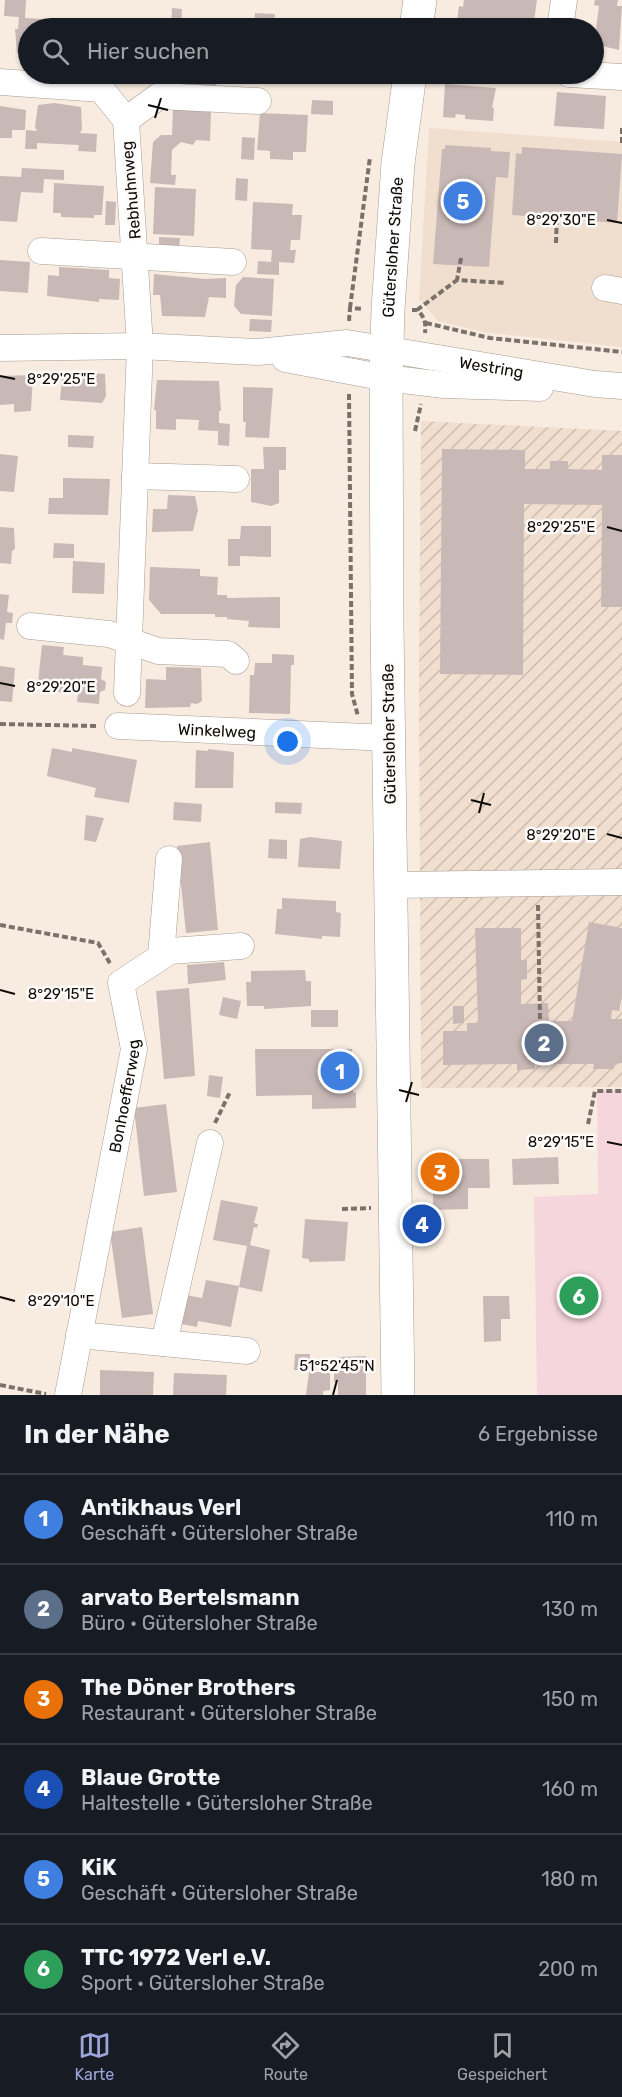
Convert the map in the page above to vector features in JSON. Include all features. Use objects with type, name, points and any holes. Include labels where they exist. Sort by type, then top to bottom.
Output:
[{"type":"main road","points":[[417,18],[420,0]]},
{"type":"main road","name":"Gütersloher Straße","points":[[398,1395],[392,885],[376,737],[386,363],[398,163],[409,84]]},
{"type":"street","points":[[561,18],[564,0]]},
{"type":"street","points":[[604,76],[622,77]]},
{"type":"street","points":[[0,82],[18,83]]},
{"type":"street","points":[[29,84],[101,89],[126,120]]},
{"type":"street","name":"Rebhuhnweg","points":[[127,693],[127,640],[140,346],[126,120],[159,96],[258,101]]},
{"type":"street","name":"Rebhuhnweg","points":[[41,251],[233,262]]},
{"type":"street","points":[[0,348],[140,346],[258,352],[346,343],[386,363]]},
{"type":"street","name":"Westring","points":[[386,363],[622,386]]},
{"type":"street","points":[[135,476],[236,479]]},
{"type":"street","points":[[30,626],[109,634],[158,651],[228,654],[237,661]]},
{"type":"street","name":"Winkelweg","points":[[118,726],[376,737]]},
{"type":"street","points":[[161,956],[169,859]]},
{"type":"street","points":[[392,885],[622,882]]},
{"type":"street","points":[[121,983],[170,951],[241,946]]},
{"type":"street","name":"Bonhoefferweg","points":[[68,1395],[134,1049],[121,983]]},
{"type":"street","points":[[164,1343],[210,1143]]},
{"type":"street","points":[[79,1335],[247,1351]]},
{"type":"path","points":[[622,128],[622,146]]},
{"type":"path","points":[[349,326],[371,148]]},
{"type":"path","points":[[556,243],[558,214]]},
{"type":"path","points":[[457,280],[461,258]]},
{"type":"path","points":[[407,310],[417,310],[457,280],[506,283]]},
{"type":"path","points":[[350,308],[366,309]]},
{"type":"path","points":[[417,310],[426,323],[425,336]]},
{"type":"path","points":[[426,323],[490,338],[622,352]]},
{"type":"path","points":[[348,386],[352,694],[376,737]]},
{"type":"path","points":[[0,724],[118,726]]},
{"type":"path","points":[[539,883],[540,1021]]},
{"type":"path","points":[[0,925],[98,942],[121,983]]},
{"type":"path","points":[[588,1124],[595,1091],[622,1091]]},
{"type":"path","points":[[210,1143],[217,1118],[230,1092]]},
{"type":"path","points":[[342,1209],[374,1208]]},
{"type":"path","points":[[0,1385],[49,1395]]},
{"type":"shaded area","points":[[429,128],[622,142],[622,347],[483,332],[438,321],[419,299]]},
{"type":"shaded area","points":[[421,421],[622,431],[622,1087],[421,1088],[419,683]]},
{"type":"shaded area","points":[[597,1090],[622,1090],[622,1395],[537,1395],[534,1197],[598,1194]]},
{"type":"building","points":[[5,0],[26,0],[25,18],[4,16]]},
{"type":"building","points":[[464,0],[537,0],[534,18],[457,18],[459,6],[463,7]]},
{"type":"building","points":[[595,0],[618,0],[617,6],[622,6],[619,50],[604,46],[604,18],[597,18],[599,6],[594,5]]},
{"type":"building","points":[[172,8],[182,9],[182,18],[172,18]]},
{"type":"building","points":[[255,13],[275,14],[275,18],[255,18]]},
{"type":"building","points":[[15,29],[18,29],[18,53],[17,53]]},
{"type":"building","points":[[196,84],[216,84],[216,87],[196,86]]},
{"type":"building","points":[[445,84],[496,88],[492,108],[494,108],[493,121],[465,119],[465,115],[456,114],[455,118],[443,117]]},
{"type":"building","points":[[557,92],[606,96],[604,129],[554,126]]},
{"type":"building","points":[[312,100],[333,101],[333,115],[311,114]]},
{"type":"building","points":[[54,103],[81,107],[82,129],[80,133],[97,134],[96,152],[78,151],[79,145],[37,143],[37,149],[25,149],[26,130],[37,131],[35,127],[38,105]]},
{"type":"building","points":[[0,106],[26,110],[25,130],[12,130],[12,138],[0,138]]},
{"type":"building","points":[[173,109],[211,111],[210,141],[196,140],[193,145],[181,142],[172,150],[171,175],[176,175],[175,185],[150,183],[153,142],[161,135],[172,135]]},
{"type":"building","points":[[260,113],[308,115],[306,152],[293,152],[293,160],[270,159],[270,151],[257,150]]},
{"type":"building","points":[[242,137],[255,138],[254,160],[241,159]]},
{"type":"building","points":[[445,145],[491,148],[491,151],[510,152],[508,178],[496,177],[489,267],[433,264],[442,149],[445,149]]},
{"type":"building","points":[[522,147],[622,154],[617,223],[567,219],[567,213],[552,213],[552,218],[512,215],[516,153],[522,154]]},
{"type":"building","points":[[22,168],[64,170],[64,180],[44,179],[43,193],[21,192],[17,222],[0,221],[0,176],[21,177]]},
{"type":"building","points":[[236,178],[248,179],[247,201],[235,200]]},
{"type":"building","points":[[54,183],[104,186],[102,215],[94,215],[94,218],[61,217],[61,213],[53,213]]},
{"type":"building","points":[[155,187],[196,189],[194,236],[153,234]]},
{"type":"building","points":[[106,201],[116,202],[115,225],[105,225]]},
{"type":"building","points":[[253,202],[293,204],[292,215],[302,215],[300,240],[291,240],[290,250],[296,250],[294,263],[279,262],[279,275],[257,274],[258,261],[271,262],[272,250],[251,249]]},
{"type":"building","points":[[159,237],[180,238],[179,248],[159,247]]},
{"type":"building","points":[[0,260],[30,262],[28,293],[0,291]]},
{"type":"building","points":[[59,267],[109,270],[109,278],[120,279],[119,300],[99,299],[99,302],[47,296],[48,275],[59,276]]},
{"type":"building","points":[[154,274],[205,279],[226,278],[226,298],[209,297],[205,317],[162,316],[160,295],[153,295]]},
{"type":"building","points":[[243,277],[274,279],[272,316],[241,314],[234,306],[236,285]]},
{"type":"building","points":[[250,319],[272,320],[271,332],[249,331]]},
{"type":"building","points":[[75,371],[105,374],[106,396],[102,403],[60,400],[62,377],[74,378]]},
{"type":"building","points":[[33,375],[31,411],[14,412],[14,404],[0,405],[0,376]]},
{"type":"building","points":[[157,380],[219,381],[221,411],[219,411],[219,423],[230,424],[229,446],[218,445],[218,431],[198,430],[199,420],[176,419],[176,430],[156,429],[156,410],[154,410]]},
{"type":"building","points":[[243,387],[273,388],[269,438],[245,437]]},
{"type":"building","points":[[68,435],[94,436],[93,448],[68,447]]},
{"type":"building","points":[[263,447],[286,447],[286,470],[279,470],[279,503],[271,506],[251,502],[251,469],[264,469]]},
{"type":"building","points":[[442,449],[525,450],[525,469],[550,469],[550,461],[568,461],[568,469],[602,470],[602,455],[622,455],[622,607],[601,607],[602,505],[524,504],[523,675],[440,674]]},
{"type":"building","points":[[0,454],[18,456],[14,492],[0,491]]},
{"type":"building","points":[[63,478],[110,479],[108,515],[48,514],[49,498],[63,498]]},
{"type":"building","points":[[168,495],[195,496],[198,510],[193,531],[152,532],[153,509],[167,509]]},
{"type":"building","points":[[241,526],[271,526],[271,557],[240,556],[240,566],[228,566],[228,539],[240,539]]},
{"type":"building","points":[[0,527],[14,528],[15,549],[12,551],[11,564],[0,563]]},
{"type":"building","points":[[54,543],[74,544],[74,558],[53,558]]},
{"type":"building","points":[[73,561],[105,563],[104,594],[72,593]]},
{"type":"building","points":[[150,567],[200,569],[200,576],[218,577],[217,595],[227,595],[227,598],[280,597],[280,628],[248,627],[249,621],[215,617],[215,614],[161,614],[149,600]]},
{"type":"building","points":[[0,594],[9,595],[7,612],[13,613],[12,623],[6,623],[4,640],[0,639]]},
{"type":"building","points":[[42,645],[64,647],[63,655],[83,657],[83,665],[102,667],[101,679],[106,682],[105,690],[100,692],[99,704],[77,702],[78,694],[58,692],[59,684],[38,682]]},
{"type":"building","points":[[272,654],[294,655],[294,665],[291,665],[290,714],[249,713],[250,675],[254,675],[255,663],[272,663]]},
{"type":"building","points":[[0,666],[15,668],[12,702],[0,701]]},
{"type":"building","points":[[166,667],[201,668],[202,701],[197,704],[191,703],[190,707],[145,708],[146,679],[166,680]]},
{"type":"building","points":[[52,748],[72,752],[72,748],[137,760],[129,803],[94,797],[96,788],[47,776]]},
{"type":"building","points":[[208,749],[234,752],[233,788],[195,788],[196,750],[208,751]]},
{"type":"building","points":[[174,802],[202,804],[201,822],[173,820]]},
{"type":"building","points":[[275,802],[302,803],[301,814],[275,813]]},
{"type":"building","points":[[86,815],[104,818],[96,842],[84,840]]},
{"type":"building","points":[[310,837],[342,841],[340,869],[298,867],[300,839]]},
{"type":"building","points":[[269,839],[287,840],[287,859],[268,858]]},
{"type":"building","points":[[210,842],[218,930],[186,933],[177,846]]},
{"type":"building","points":[[282,898],[336,901],[336,912],[341,913],[340,937],[322,936],[322,939],[275,934],[277,909],[282,909]]},
{"type":"building","points":[[589,922],[622,928],[622,995],[619,1011],[612,1010],[611,1019],[622,1019],[622,1063],[614,1064],[614,1069],[593,1069],[594,1064],[534,1064],[535,1069],[517,1070],[517,1064],[443,1065],[443,1031],[467,1031],[467,1023],[478,1023],[475,928],[521,928],[521,960],[527,960],[527,979],[521,980],[521,1004],[548,1003],[549,1021],[572,1021]]},
{"type":"building","points":[[224,962],[226,980],[188,984],[187,965]]},
{"type":"building","points":[[305,970],[306,981],[311,981],[311,1006],[264,1009],[264,1006],[247,1006],[246,982],[251,982],[251,971]]},
{"type":"building","points":[[189,988],[195,1076],[164,1079],[156,991]]},
{"type":"building","points":[[223,997],[241,1001],[237,1019],[219,1015]]},
{"type":"building","points":[[453,1006],[464,1006],[464,1023],[453,1024]]},
{"type":"building","points":[[311,1010],[338,1010],[338,1027],[311,1027]]},
{"type":"building","points":[[255,1049],[352,1049],[353,1093],[356,1092],[356,1108],[312,1109],[312,1095],[256,1096]]},
{"type":"building","points":[[209,1075],[223,1077],[220,1098],[207,1096]]},
{"type":"building","points":[[166,1104],[177,1192],[144,1196],[134,1108]]},
{"type":"building","points":[[558,1157],[559,1184],[513,1185],[512,1159]]},
{"type":"building","points":[[426,1159],[489,1159],[490,1188],[468,1188],[468,1209],[433,1210],[433,1186],[426,1187]]},
{"type":"building","points":[[221,1200],[258,1207],[254,1223],[258,1224],[257,1228],[254,1227],[250,1245],[270,1250],[262,1292],[239,1287],[247,1246],[213,1240]]},
{"type":"building","points":[[305,1219],[348,1222],[345,1261],[309,1262],[309,1259],[302,1258]]},
{"type":"building","points":[[142,1227],[153,1314],[122,1318],[110,1232]]},
{"type":"building","points":[[206,1280],[239,1286],[231,1327],[198,1321],[197,1327],[181,1324],[186,1295],[202,1298]]},
{"type":"building","points":[[483,1296],[509,1296],[510,1319],[501,1319],[501,1341],[484,1342]]},
{"type":"building","points":[[295,1354],[310,1354],[309,1370],[294,1370]]},
{"type":"building","points":[[366,1356],[366,1395],[338,1395],[338,1381],[334,1382],[334,1371],[337,1371],[338,1357]]},
{"type":"building","points":[[100,1370],[154,1372],[153,1395],[100,1395]]},
{"type":"building","points":[[309,1372],[330,1372],[330,1390],[323,1391],[323,1395],[306,1395]]},
{"type":"building","points":[[174,1373],[227,1375],[226,1395],[173,1395]]},
{"type":"place","name":"KiK","points":[[463,201]]},
{"type":"place","name":"arvato Bertelsmann","points":[[544,1043]]},
{"type":"place","name":"Antikhaus Verl","points":[[340,1071]]},
{"type":"place","name":"The Döner Brothers","points":[[440,1172]]},
{"type":"place","name":"Blaue Grotte","points":[[422,1224]]},
{"type":"place","name":"TTC 1972 Verl e.V.","points":[[579,1296]]}]
